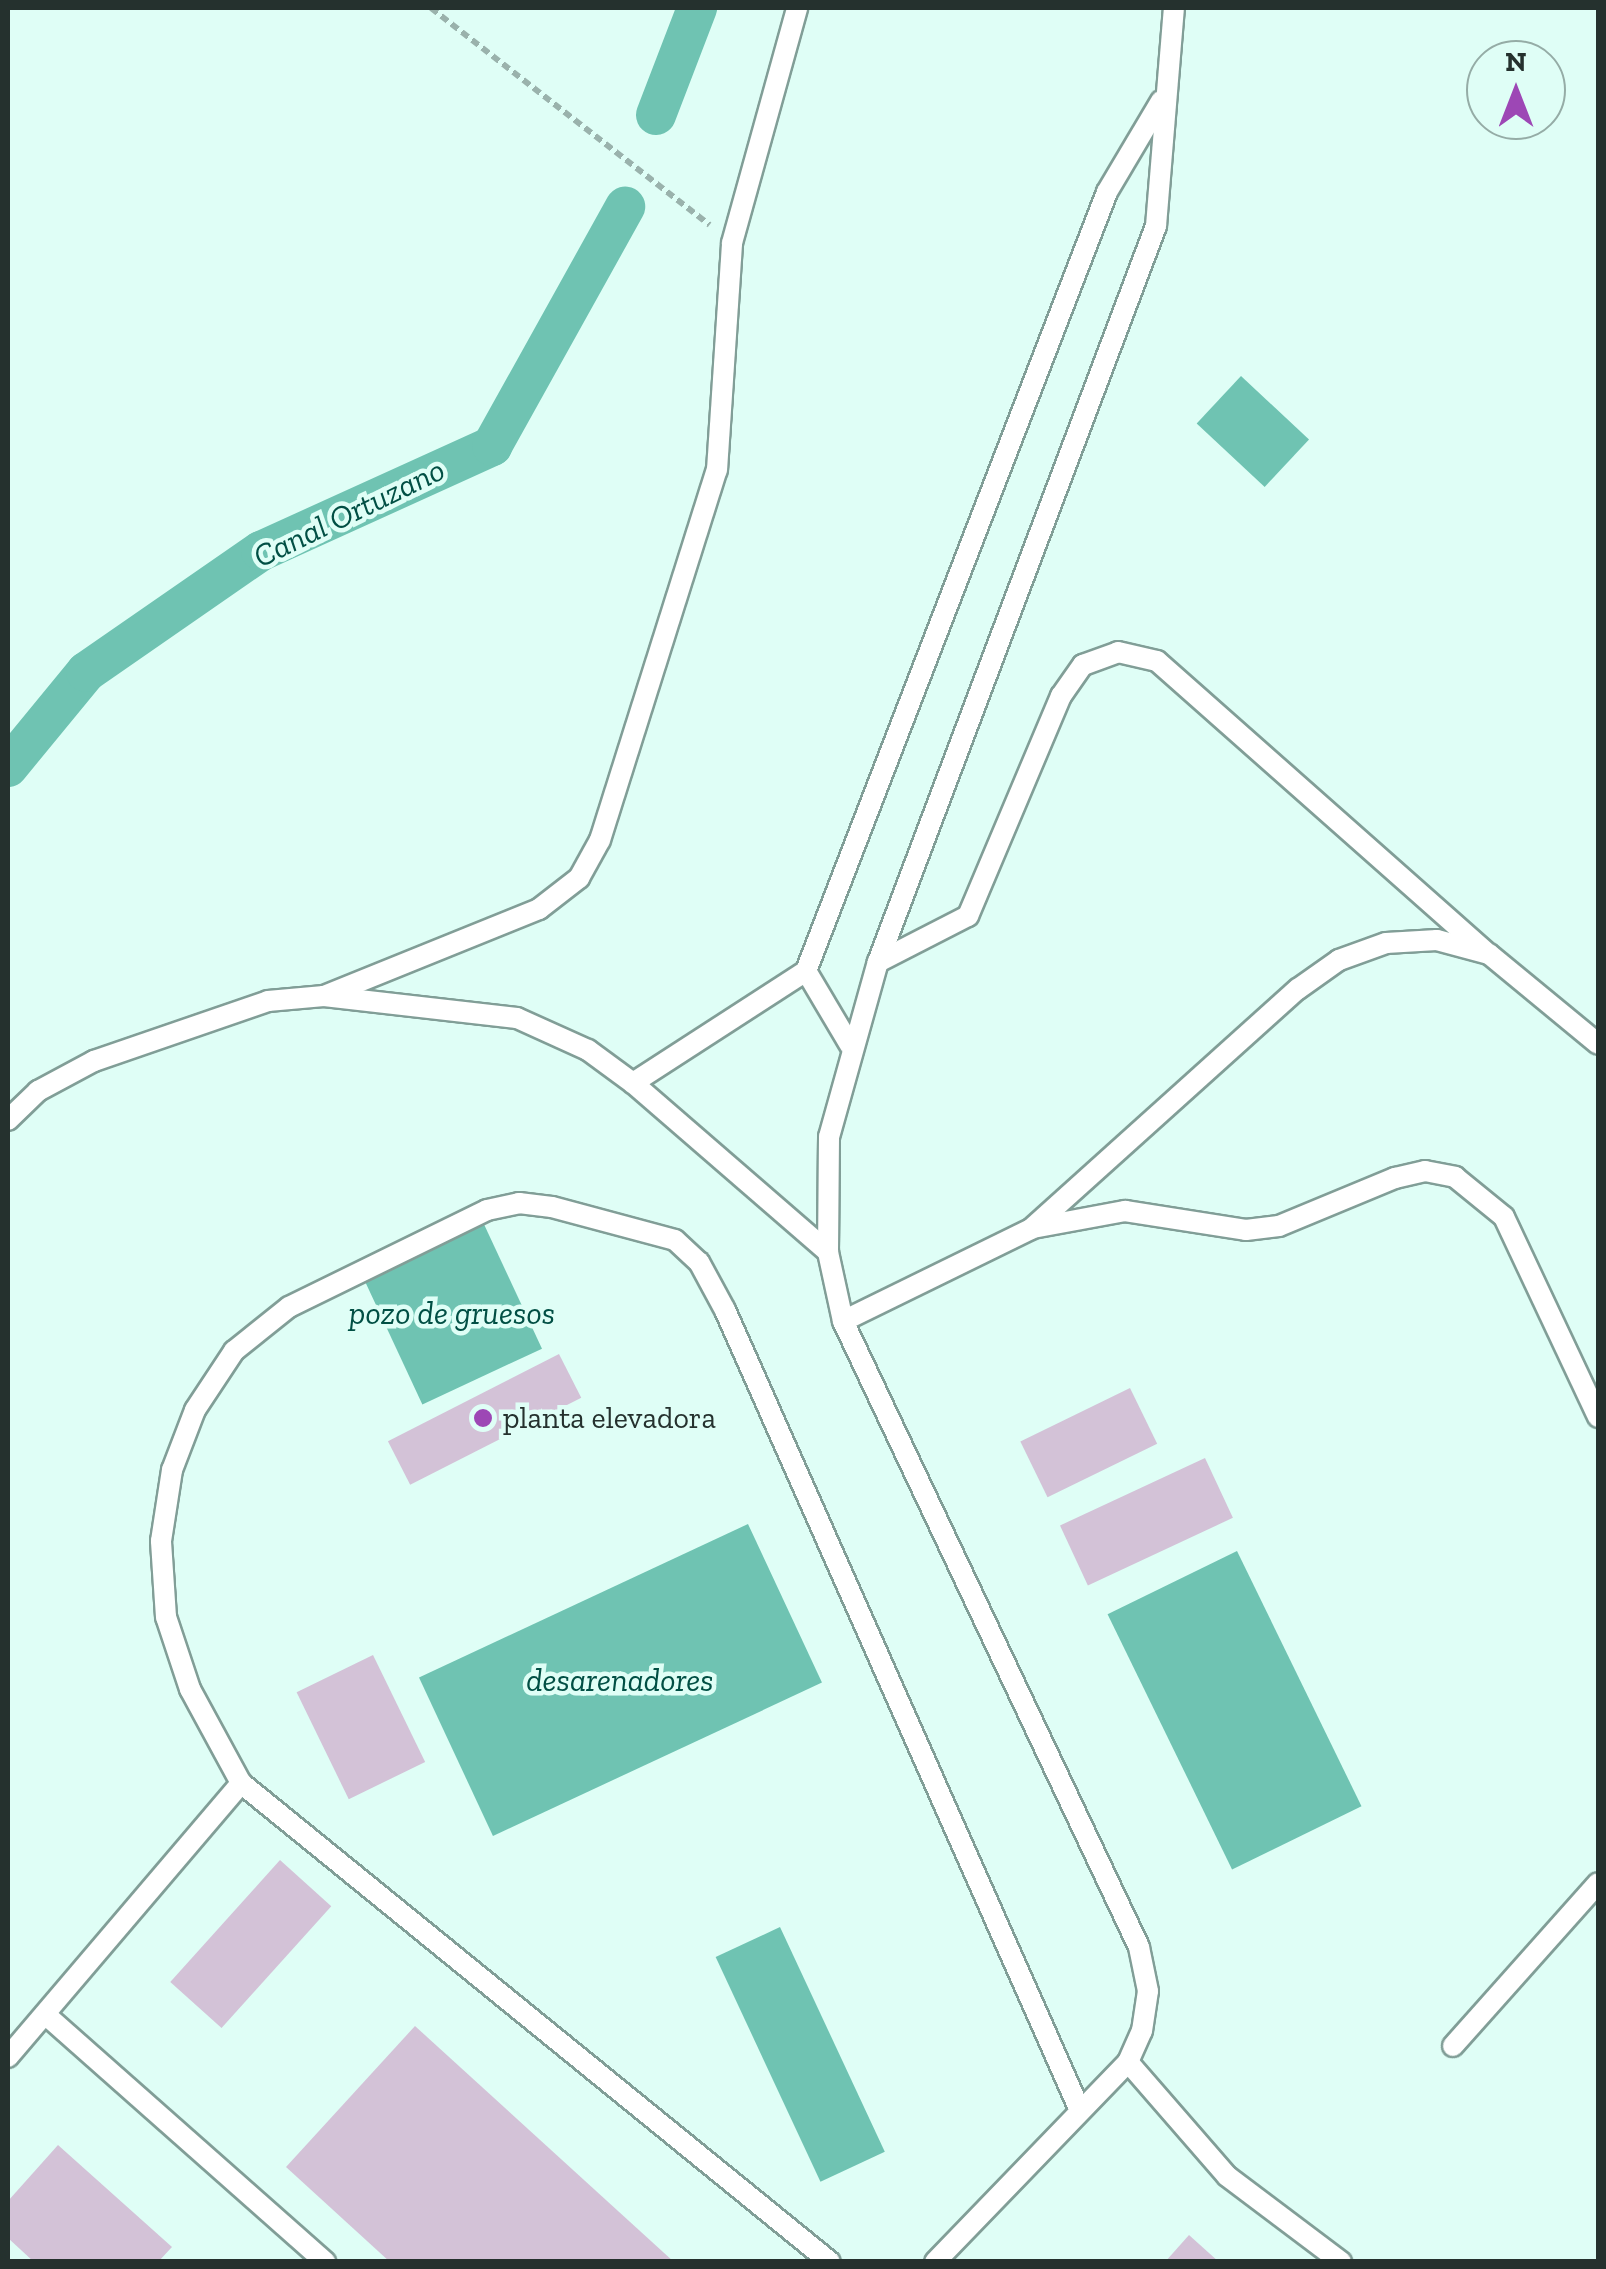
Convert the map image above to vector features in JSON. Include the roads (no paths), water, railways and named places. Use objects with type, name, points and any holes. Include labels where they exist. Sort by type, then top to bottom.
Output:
[{"type":"lane","points":[[324,996],[539,909],[579,878],[600,840],[717,470],[732,242],[797,8]]},
{"type":"lane","points":[[935,2262],[1079,2108],[1128,2062],[1142,2031],[1148,1990],[1139,1947],[843,1321],[828,1252],[829,1137],[850,1045],[878,962],[1156,226],[1174,8]]},
{"type":"lane","points":[[632,1083],[806,971],[1107,192],[1164,95]]},
{"type":"lane","points":[[878,962],[968,916],[1061,696],[1083,665],[1118,652],[1157,661],[1489,954],[1598,1044]]},
{"type":"lane","points":[[843,1321],[1031,1228],[1298,989],[1339,960],[1386,943],[1437,940],[1489,954]]},
{"type":"lane","points":[[806,971],[850,1045]]},
{"type":"lane","points":[[8,1120],[38,1091],[94,1060],[268,1001],[324,996],[516,1018],[588,1050],[632,1083],[828,1252]]},
{"type":"lane","points":[[1031,1228],[1125,1211],[1246,1230],[1279,1226],[1395,1178],[1425,1171],[1455,1177],[1504,1217],[1598,1417]]},
{"type":"lane","points":[[830,2262],[241,1784],[184,1671],[166,1617],[161,1541],[178,1455],[196,1410],[234,1351],[289,1306],[486,1210],[519,1203],[552,1207],[675,1240],[699,1262],[725,1310],[1079,2108]]},
{"type":"lane","points":[[8,2056],[241,1784]]},
{"type":"lane","points":[[1453,2046],[1598,1883]]},
{"type":"lane","points":[[46,2015],[325,2262]]},
{"type":"lane","points":[[1128,2062],[1228,2176],[1341,2262]]},
{"type":"water","points":[[1241,376],[1309,439],[1265,487],[1197,424]]},
{"type":"water","name":"pozo de gruesos","points":[[482,1220],[542,1349],[422,1404],[362,1276]]},
{"type":"water","name":"desarenadores","points":[[748,1524],[822,1683],[493,1836],[419,1677]]},
{"type":"water","points":[[1237,1551],[1361,1806],[1232,1869],[1108,1614]]},
{"type":"water","points":[[780,1927],[885,2152],[820,2182],[716,1957]]},
{"type":"waterway","name":"Canal Ortuzano","points":[[656,115],[697,8]]},
{"type":"waterway","name":"Canal Ortuzano","points":[[8,767],[86,672],[261,551],[492,446],[625,207]]},
{"type":"place","name":"planta elevadora","points":[[483,1418]]}]
